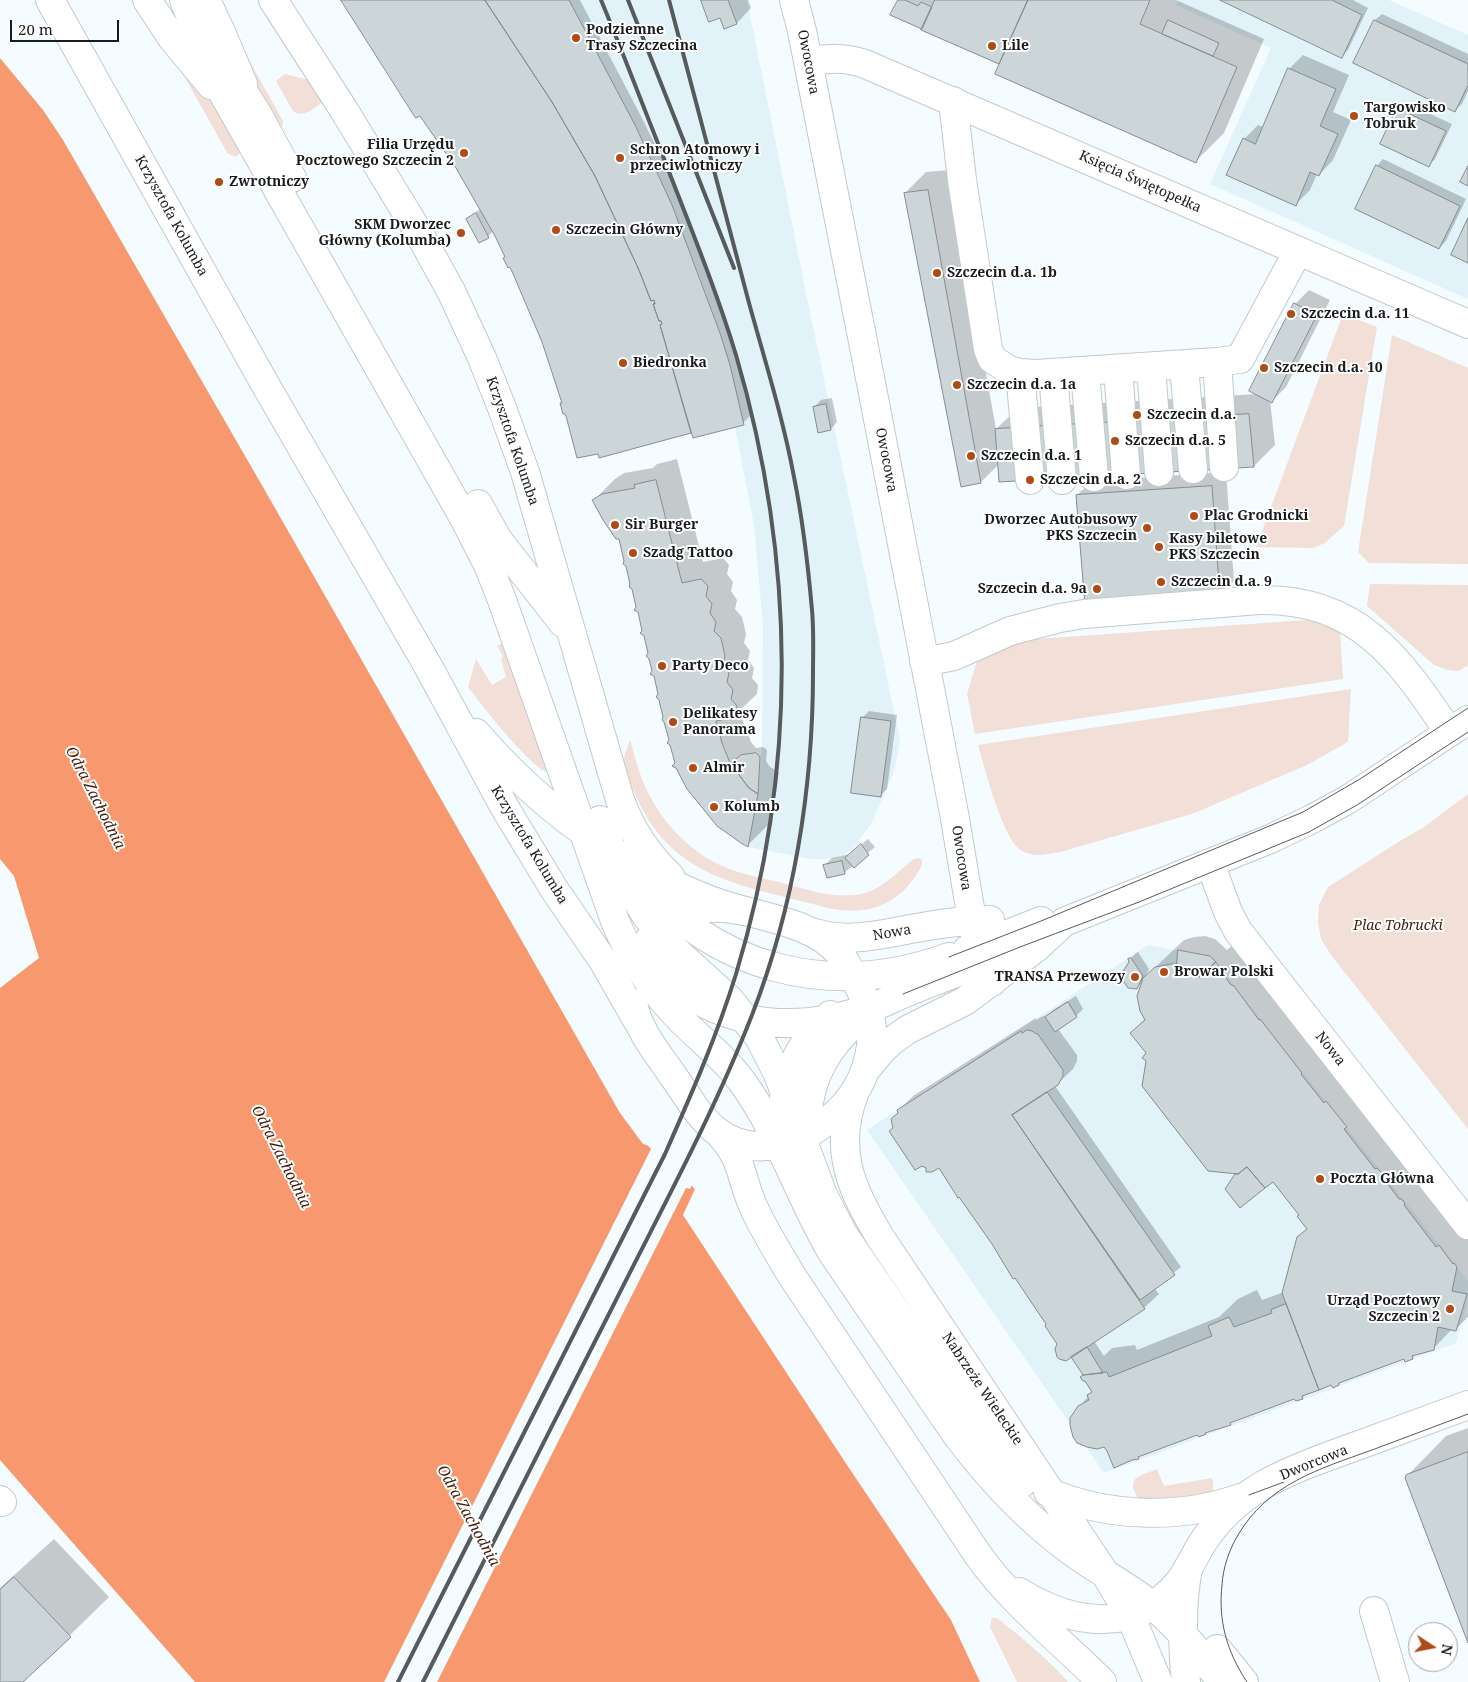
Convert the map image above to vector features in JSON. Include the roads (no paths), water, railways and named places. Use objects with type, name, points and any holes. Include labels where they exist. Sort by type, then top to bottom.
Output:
[{"type":"street","name":"Krzysztofa Kolumba","points":[[50,0],[265,384],[428,666],[505,808],[554,890],[604,962],[647,1039],[701,1116],[715,1130],[730,1138],[746,1144],[765,1146],[793,1140],[837,1112],[853,1095],[862,1078],[872,1046],[872,1031],[864,998],[840,954],[813,932],[701,896],[660,878],[616,854],[584,833],[545,802],[503,762],[462,715],[428,666]]},
{"type":"street","points":[[147,0],[164,28],[186,57],[215,89],[250,122]]},
{"type":"street","points":[[185,0],[219,86],[250,122],[498,540],[574,639]]},
{"type":"street","points":[[206,0],[250,122],[481,550],[502,600],[599,876],[615,912],[632,940],[639,958],[665,1004],[719,1054],[756,1102],[793,1140]]},
{"type":"street","name":"Krzysztofa Kolumba","points":[[273,0],[420,233],[462,314],[489,375],[516,444],[620,800],[632,828],[646,850],[680,884],[701,896]]},
{"type":"street","name":"Owocowa","points":[[794,0],[808,62],[981,952]]},
{"type":"street","name":"Księcia Świętopełka","points":[[808,62],[840,58],[865,64],[1468,324]]},
{"type":"street","points":[[954,101],[962,180],[988,349],[992,359],[1000,366],[1009,370],[1020,373],[1053,374],[1184,365],[1240,359],[1298,251]]},
{"type":"street","points":[[1217,362],[1224,467]]},
{"type":"street","points":[[1184,365],[1193,469]]},
{"type":"street","points":[[1151,367],[1159,472]]},
{"type":"street","points":[[1118,369],[1126,475]]},
{"type":"street","points":[[1085,372],[1094,477]]},
{"type":"street","points":[[1020,373],[1030,480]]},
{"type":"street","points":[[1053,374],[1062,480]]},
{"type":"street","points":[[491,528],[506,558],[592,796],[616,854],[647,888],[667,924],[679,954],[720,990],[746,1019],[770,1057],[785,1091]]},
{"type":"street","points":[[924,662],[954,656],[1010,631],[1053,620],[1076,616],[1281,599],[1314,606],[1347,619],[1374,639],[1459,726]]},
{"type":"street","name":"Nowa","points":[[981,952],[1052,926],[1270,839],[1321,815],[1459,726]]},
{"type":"street","name":"Nowa","points":[[1210,863],[1228,912],[1241,936],[1468,1225]]},
{"type":"street","name":"Krzysztofa Kolumba","points":[[637,1020],[632,990],[639,958],[648,942],[667,924],[688,912],[718,907],[743,911]]},
{"type":"street","points":[[667,924],[710,939],[732,951],[765,964],[818,975],[864,998],[903,994],[981,952]]},
{"type":"street","name":"Nowa","points":[[813,932],[830,936],[866,937],[944,924],[981,952],[1036,948],[1052,926]]},
{"type":"street","points":[[981,952],[949,957],[864,998],[823,1021],[809,1037],[796,1058],[785,1091],[782,1122],[793,1140],[812,1192],[815,1223],[833,1254],[927,1393],[972,1455],[1013,1501],[1059,1542],[1106,1575]]},
{"type":"street","name":"Nowa","points":[[862,1078],[883,1049],[900,1035],[965,1001],[981,952]]},
{"type":"street","points":[[639,958],[689,995],[718,1010],[746,1019],[778,1024],[805,1024],[823,1021]]},
{"type":"street","points":[[793,1140],[808,1111],[816,1075],[831,1049],[854,1024],[864,998]]},
{"type":"street","name":"Nabrzeże Wieleckie","points":[[862,1078],[851,1102],[848,1114],[845,1148],[848,1170],[866,1213],[880,1237],[1106,1575],[1163,1612],[1158,1682]]},
{"type":"street","points":[[715,1130],[727,1142],[739,1162],[755,1211],[788,1270],[988,1569],[1028,1613],[1101,1682]]},
{"type":"street","points":[[812,1192],[832,1215],[966,1416],[995,1454],[1043,1504],[1080,1535],[1163,1612],[1222,1682]]},
{"type":"street","points":[[927,1393],[966,1439],[993,1461],[1052,1493],[1100,1508],[1149,1512],[1173,1512],[1200,1508],[1230,1501],[1249,1494]]},
{"type":"street","name":"Dworcowa","points":[[1163,1612],[1190,1564],[1220,1518],[1249,1494],[1296,1468],[1468,1405]]},
{"type":"street","points":[[988,1569],[1028,1598],[1067,1615],[1112,1619],[1163,1612],[1204,1633],[1244,1682]]},
{"type":"street","points":[[1374,1611],[1395,1682]]},
{"type":"street","points":[[1163,1612],[1186,1682]]},
{"type":"water","name":"Odra Zachodnia","points":[[0,58],[43,110],[63,140],[620,1113],[643,1144],[647,1145],[695,1189],[683,1215],[951,1620],[980,1682],[195,1682],[0,1460],[0,988],[39,958],[14,876],[0,859]]},
{"type":"tram line","points":[[949,957],[1041,921],[1303,812],[1360,779],[1468,708]]},
{"type":"tram line","points":[[903,994],[1139,902],[1309,832],[1357,805],[1468,732]]},
{"type":"tram line","points":[[1247,1682],[1229,1648],[1223,1624],[1221,1598],[1225,1566],[1229,1553],[1250,1517],[1264,1503],[1296,1480],[1333,1464],[1468,1414]]},
{"type":"tram line","points":[[1249,1495],[1284,1482]]},
{"type":"railway","points":[[398,1682],[665,1154],[712,1043],[729,997],[756,897],[771,820],[779,742],[782,664],[779,587],[770,509],[756,432],[736,355],[719,304],[601,0]]},
{"type":"railway","points":[[628,0],[734,268]]},
{"type":"railway","points":[[423,1682],[686,1162],[721,1089],[767,974],[790,890],[805,803],[812,716],[813,618],[800,510],[790,455],[779,411],[669,0]]},
{"type":"place","name":"Podziemne Trasy Szczecina","points":[[576,38]]},
{"type":"place","name":"Lile","points":[[992,46]]},
{"type":"place","name":"Targowisko Tobruk","points":[[1354,116]]},
{"type":"place","name":"Filia Urzędu Pocztowego Szczecin 2","points":[[464,153]]},
{"type":"place","name":"Schron Atomowy i przeciwlotniczy","points":[[620,158]]},
{"type":"place","name":"Zwrotniczy","points":[[219,182]]},
{"type":"place","name":"Szczecin Główny","points":[[556,230]]},
{"type":"place","name":"SKM Dworzec Główny (Kolumba)","points":[[461,233]]},
{"type":"place","name":"Szczecin d.a. 1b","points":[[937,273]]},
{"type":"place","name":"Szczecin d.a. 11","points":[[1291,314]]},
{"type":"place","name":"Biedronka","points":[[623,363]]},
{"type":"place","name":"Szczecin d.a. 10","points":[[1264,368]]},
{"type":"place","name":"Szczecin d.a. 1a","points":[[957,385]]},
{"type":"place","name":"Szczecin d.a.","points":[[1137,415]]},
{"type":"place","name":"Szczecin d.a. 5","points":[[1115,441]]},
{"type":"place","name":"Szczecin d.a. 1","points":[[971,456]]},
{"type":"place","name":"Szczecin d.a. 2","points":[[1030,480]]},
{"type":"place","name":"Plac Grodnicki","points":[[1194,516]]},
{"type":"place","name":"Sir Burger","points":[[615,525]]},
{"type":"place","name":"Dworzec Autobusowy PKS Szczecin","points":[[1147,528]]},
{"type":"place","name":"Kasy biletowe PKS Szczecin","points":[[1159,547]]},
{"type":"place","name":"Szadg Tattoo","points":[[633,553]]},
{"type":"place","name":"Szczecin d.a. 9","points":[[1161,582]]},
{"type":"place","name":"Szczecin d.a. 9a","points":[[1097,589]]},
{"type":"place","name":"Party Deco","points":[[662,666]]},
{"type":"place","name":"Delikatesy Panorama","points":[[673,722]]},
{"type":"place","name":"Almir","points":[[693,768]]},
{"type":"place","name":"Kolumb","points":[[714,807]]},
{"type":"place","name":"Browar Polski","points":[[1164,972]]},
{"type":"place","name":"TRANSA Przewozy","points":[[1135,977]]},
{"type":"place","name":"Poczta Główna","points":[[1320,1179]]},
{"type":"place","name":"Urząd Pocztowy Szczecin 2","points":[[1450,1309]]},
{"type":"park label","name":"Plac Tobrucki","points":[[1398,926]]}]
